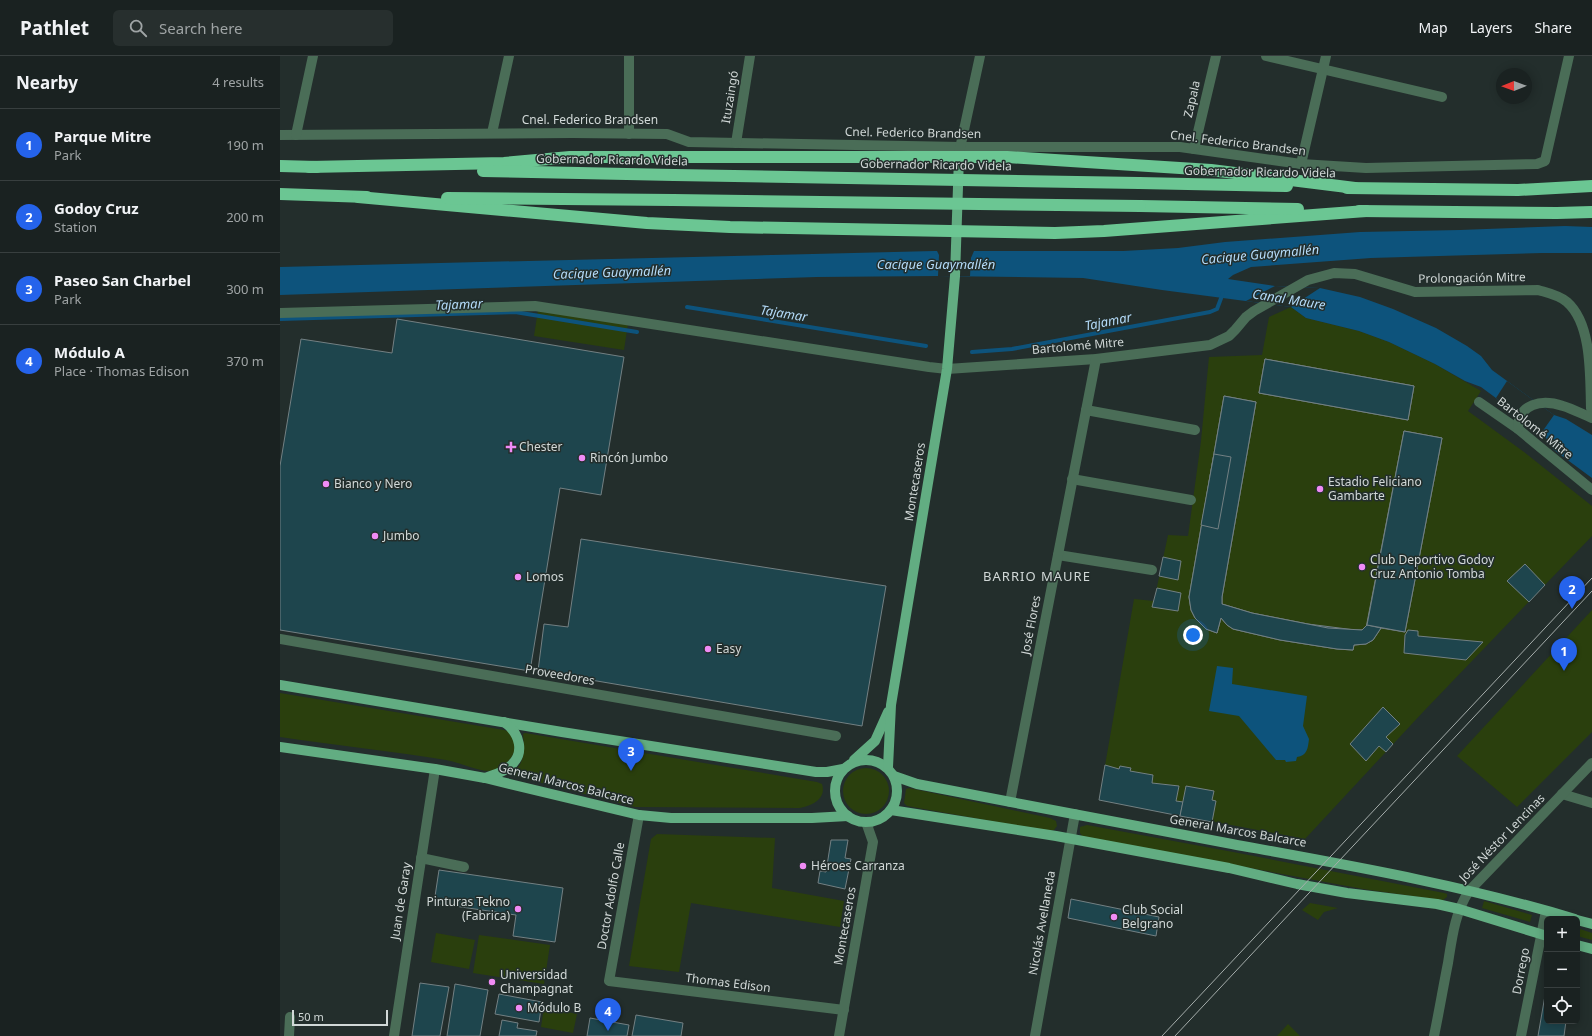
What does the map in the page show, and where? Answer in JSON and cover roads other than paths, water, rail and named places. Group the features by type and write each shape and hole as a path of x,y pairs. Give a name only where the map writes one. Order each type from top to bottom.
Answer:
{"highway":[{"path":"309,167 504,163 570,157 959,152 1007,157 1211,170 1355,188"},
{"name":"Gobernador Ricardo Videla","path":"280,166 1355,188 1518,190 1592,186"},
{"path":"280,194 358,197 1140,206 1366,211 1592,212"},
{"path":"358,197 648,223 730,227 1055,233 1104,232 1366,211"}],"main road":[{"name":"Montecaseros","path":"888,767 891,705 947,369 956,264 959,152"},
{"path":"280,685 816,772 827,772 843,769"},
{"name":"Montecaseros","path":"851,763 875,741 891,705"},
{"path":"485,778 507,769 512,764 517,753 519,743 516,735 510,727 503,722"},
{"name":"General Marcos Balcarce","path":"280,746 485,778 639,815 671,818 812,818 848,816"},
{"path":"863,759 869,759 882,763 888,767 894,776 898,791 897,799 892,810 880,819 873,822 858,821 848,816 840,808 835,794 836,781 843,769 851,763 863,759"},
{"name":"General Marcos Balcarce","path":"894,776 917,784 1226,843 1299,855 1469,891 1565,916"},
{"path":"892,810 1070,838 1229,868 1316,887 1459,908 1544,935"},
{"name":"General Marcos Balcarce","path":"1580,920 1592,924"},
{"path":"1580,946 1592,949"}],"street":[{"path":"296,135 313,56"},
{"path":"492,133 509,56"},
{"path":"629,56 629,134"},
{"name":"Ituzaingó","path":"736,142 750,56"},
{"path":"959,152 980,56"},
{"name":"Zapala","path":"1194,149 1216,56"},
{"path":"1266,56 1442,97"},
{"path":"1301,164 1326,56"},
{"name":"Cnel. Federico Brandsen","path":"280,135 492,133 667,134 689,142 736,142 959,152 1180,147 1301,164 1366,168 1537,164 1545,161 1569,56"},
{"name":"Prolongación Mitre","path":"1210,344 1228,336 1246,317 1295,287 1308,280 1343,272 1355,274 1415,292 1538,290 1553,294 1567,302 1577,312 1585,325 1589,341 1592,412"},
{"name":"Bartolomé Mitre","path":"280,313 535,306 947,369 1096,359 1210,344"},
{"name":"José Flores","path":"1010,802 1096,359"},
{"name":"Bartolomé Mitre","path":"1479,402 1518,429 1592,490"},
{"path":"1518,429 1518,421 1520,416 1529,406 1538,403 1562,405 1592,418"},
{"path":"1086,410 1195,430"},
{"path":"1072,479 1191,500"},
{"path":"1058,555 1152,570"},
{"name":"Proveedores","path":"280,640 836,736"},
{"name":"José Néstor Lencinas","path":"1434,1036 1459,908 1469,891 1592,763"},
{"name":"Juan de Garay","path":"394,1036 435,769"},
{"path":"1562,794 1592,803"},
{"name":"Nicolás Avellaneda","path":"1034,1036 1075,814"},
{"name":"Doctor Adolfo Calle","path":"609,981 639,815"},
{"name":"Montecaseros","path":"839,1036 873,842 866,822"},
{"path":"421,858 464,867"},
{"name":"Dorrego","path":"1546,911 1546,916"},
{"name":"Dorrego","path":"1521,1036 1544,935"},
{"name":"Thomas Edison","path":"609,981 844,1010"},
{"path":"289,1036 290,1017"}],"water":[{"path":"1565,226 1592,227 1592,253 1371,258 1251,267 1233,275 1228,279 1275,286 1320,288 1360,297 1393,309 1436,328 1481,356 1492,370 1554,415 1566,419 1592,435 1592,478 1554,450 1542,432 1481,387 1465,381 1435,364 1389,342 1359,331 1306,318 1291,307 1083,278 938,276 817,277 280,295 280,267 934,251 1123,251 1178,248 1225,242 1360,232"},
{"path":"1217,666 1233,668 1232,684 1307,696 1303,726 1309,739 1307,748 1303,755 1297,757 1296,761 1286,762 1285,760 1276,760 1239,716 1209,711"}],"waterway":[{"name":"Tajamar","path":"972,352 1012,349 1210,312 1217,309 1223,293"},
{"name":"Tajamar","path":"687,307 926,346"},
{"name":"Tajamar","path":"280,319 515,312 637,332"}],"tram line":[{"path":"1162,1036 1592,578"},
{"path":"1175,1036 1592,591"}],"place":[{"name":"Chester","path":"511,447"},
{"name":"Rincón Jumbo","path":"582,458"},
{"name":"Bianco y Nero","path":"326,484"},
{"name":"Estadio Feliciano Gambarte","path":"1320,489"},
{"name":"Jumbo","path":"375,536"},
{"name":"Club Deportivo Godoy Cruz Antonio Tomba","path":"1362,567"},
{"name":"Lomos","path":"518,577"},
{"name":"Godoy Cruz","path":"1572,609"},
{"name":"Easy","path":"708,649"},
{"name":"Parque Mitre","path":"1564,671"},
{"name":"Paseo San Charbel","path":"631,771"},
{"name":"Héroes Carranza","path":"803,866"},
{"name":"Pinturas Tekno (Fabrica)","path":"518,909"},
{"name":"Club Social Belgrano","path":"1114,917"},
{"name":"Universidad Champagnat","path":"492,982"},
{"name":"Módulo B","path":"519,1008"},
{"name":"Módulo A","path":"608,1031"}],"district":[{"name":"BARRIO MAURE","path":"1037,576"}],"water label":[{"name":"Cacique Guaymallén","path":"1260,254"},
{"name":"Cacique Guaymallén","path":"936,264"},
{"name":"Cacique Guaymallén","path":"612,272"},
{"name":"Canal Maure","path":"1289,299"}]}
